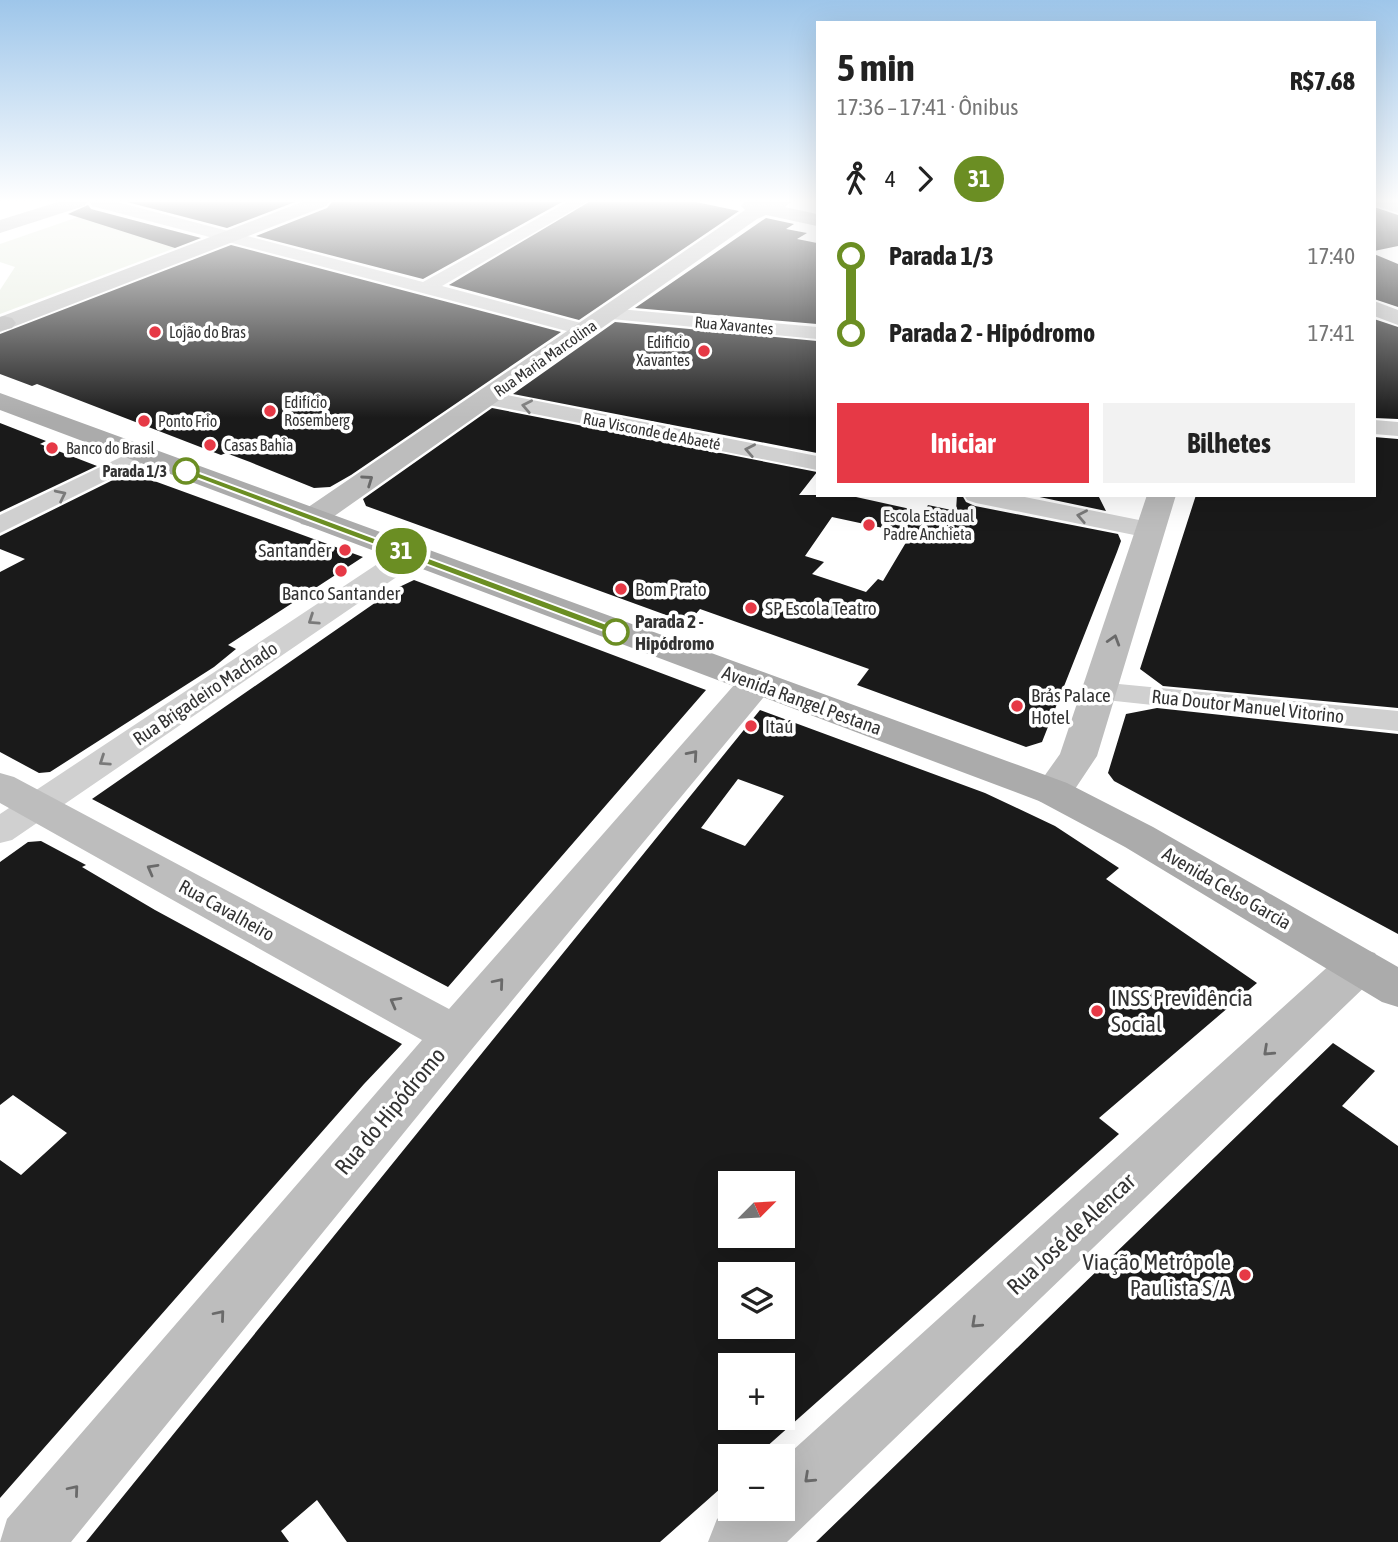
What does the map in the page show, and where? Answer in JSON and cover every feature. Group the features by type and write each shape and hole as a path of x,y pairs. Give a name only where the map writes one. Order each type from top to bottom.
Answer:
{"main road":[{"name":"Avenida Rangel Pestana","path":"0,401 755,684 984,765 1052,792"},
{"name":"Avenida Celso Garcia","path":"1052,792 1139,837 1398,989"}],"street":[{"path":"1,324 132,274"},
{"path":"371,274 585,330"},
{"path":"425,288 450,274"},
{"name":"Rua Maria Marcolina","path":"312,518 668,274"},
{"path":"1376,308 1398,318"},
{"name":"Rua Xavantes","path":"608,314 815,330"},
{"path":"1376,324 1398,318"},
{"name":"Rua Visconde de Abaeté","path":"487,398 816,463"},
{"path":"1376,427 1398,429"},
{"path":"0,525 142,454"},
{"path":"986,497 1149,530"},
{"path":"1052,792 1078,756 1161,497"},
{"name":"Rua Brigadeiro Machado","path":"0,831 410,555"},
{"name":"Rua do Hipódromo","path":"30,1542 454,1035 755,684"},
{"name":"Rua Doutor Manuel Vitorino","path":"1098,691 1398,720"},
{"name":"Rua Cavalheiro","path":"0,786 454,1035"},
{"name":"Rua José de Alencar","path":"795,1491 1359,965"},
{"path":"740,1542 762,1521"}],"shaded area":[{"path":"10,274 106,274 0,314 0,290"}],"building":[{"path":"156,274 341,274 561,332 351,475 330,487 314,488 37,384 32,386 0,374 0,334"},
{"path":"403,274 432,274 423,279"},
{"path":"468,274 647,274 579,320 449,285"},
{"path":"685,274 816,274 816,324 635,308"},
{"path":"1376,274 1398,274 1398,307 1376,300"},
{"path":"1376,320 1398,327 1398,419 1376,418"},
{"path":"615,322 816,341 816,453 513,394"},
{"path":"492,408 816,472 799,495 856,497 924,512 928,505 956,511 957,497 963,497 966,502 975,506 1118,534 1121,541 1042,742 1026,747 857,685 869,669 700,609 688,623 366,506 363,499","holes":["832,517 911,534 883,581 878,579 866,592 812,574 824,562 805,556"]},
{"path":"0,423 46,441 40,444 97,466 0,512"},
{"path":"1376,437 1398,439 1398,708 1163,686 1140,669 1195,497 1376,497"},
{"path":"135,474 363,557 228,645 236,649 214,667 50,772 39,773 0,752 0,572 25,559 0,549 0,536 123,475 128,477"},
{"path":"1040,497 1099,497 1106,511"},
{"path":"414,580 706,690 448,987 92,799 395,589"},
{"path":"1157,708 1398,734 1398,934 1114,781 1108,773 1126,714"},
{"path":"760,710 985,793 1055,826 1119,868 1106,879 1257,983 1099,1118 1119,1134 795,1421 795,1353 718,1353 718,1430 785,1430 770,1444 718,1444 718,1491 660,1542 347,1542 317,1500 281,1531 289,1542 86,1542","holes":["738,779 784,796 745,846 701,828"]},
{"path":"41,841 86,865 82,867 155,910 402,1044 0,1498 0,1160 21,1175 67,1133 13,1095 0,1105 0,862 28,842"},
{"name":"Viação Metrópole Paulista S/A","path":"1333,1043 1375,1071 1342,1106 1398,1146 1398,1542 816,1542"}],"bus line":[{"name":"31","path":"186,471 616,632"}],"place":[{"name":"Lojão do Bras","path":"155,332"},
{"name":"Edificio Xavantes","path":"704,351"},
{"name":"Edifício Rosemberg","path":"270,411"},
{"name":"Ponto Frio","path":"144,421"},
{"name":"Casas Bahia","path":"210,445"},
{"name":"Banco do Brasil","path":"52,448"},
{"name":"Parada 1/3","path":"186,471"},
{"name":"Escola Estadual Padre Anchieta","path":"869,525"},
{"name":"Santander","path":"345,550"},
{"name":"Banco Santander","path":"341,571"},
{"name":"Bom Prato","path":"621,589"},
{"name":"SP Escola Teatro","path":"751,608"},
{"name":"Parada 2 - Hipódromo","path":"616,632"},
{"name":"Brás Palace Hotel","path":"1017,706"},
{"name":"Itaú","path":"751,726"},
{"name":"INSS Previdência Social","path":"1097,1011"},
{"name":"Viação Metrópole Paulista S/A","path":"1245,1275"}]}
